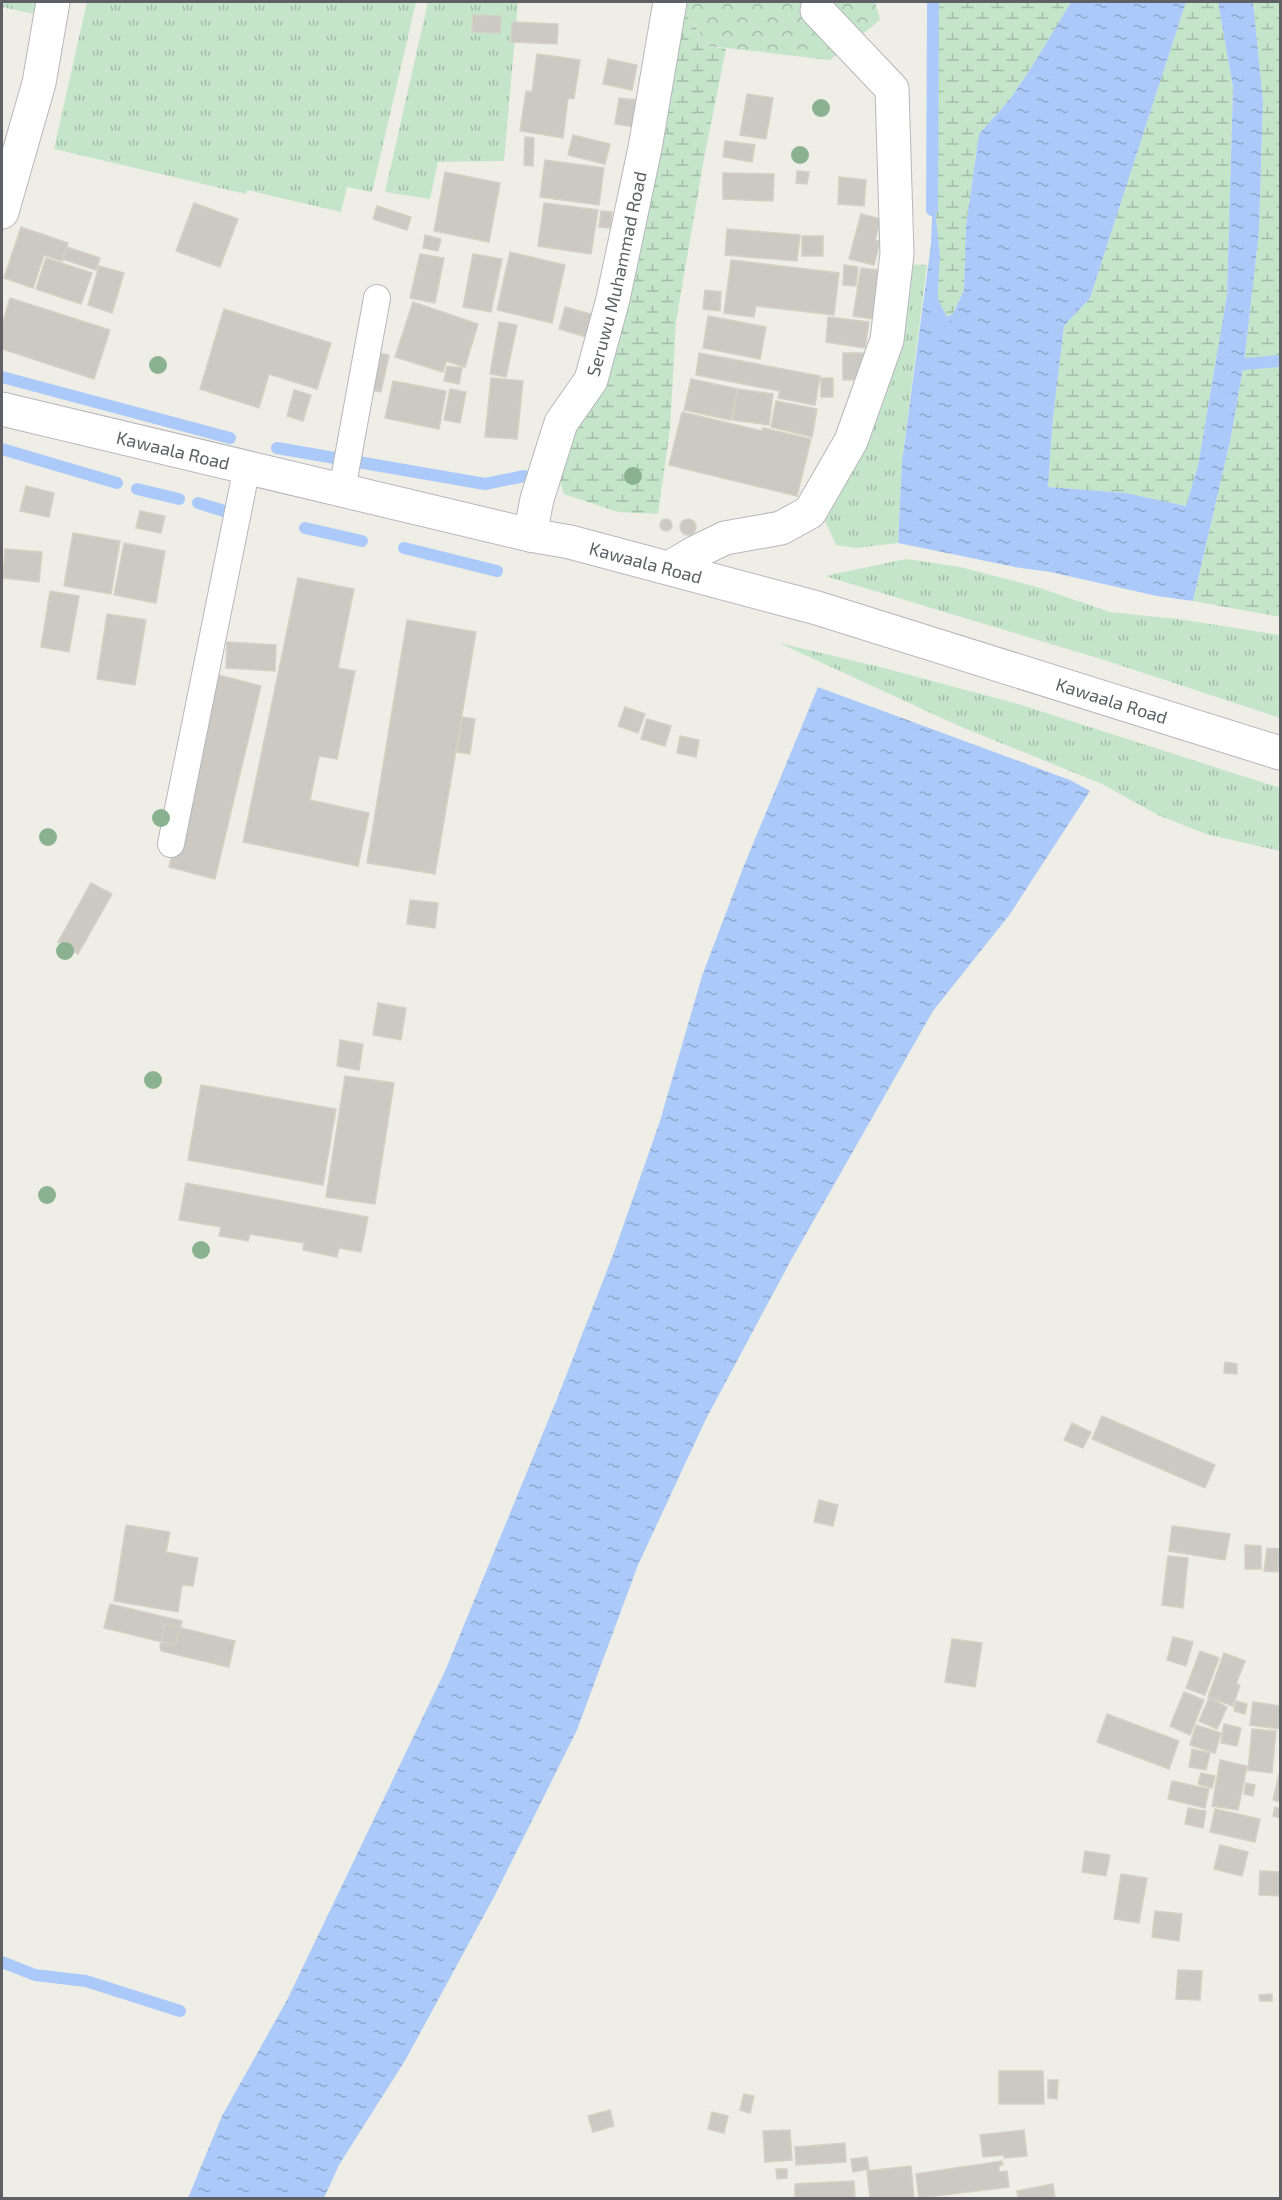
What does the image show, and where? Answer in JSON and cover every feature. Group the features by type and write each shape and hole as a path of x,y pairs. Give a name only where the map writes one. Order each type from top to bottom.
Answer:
{"street":[{"path":"2,212 39,83 53,2"},
{"name":"Seruwu Muhammad Road","path":"530,535 537,499 561,423 591,380 613,299 645,148 670,2"},
{"path":"669,568 725,538 781,528 810,512 850,441 887,340 897,254 891,89 817,10"},
{"name":"Kawaala Road","path":"2,409 530,535 570,542 669,568 817,608 1281,753"}],"lane":[{"path":"342,490 377,298"},
{"path":"171,844 247,467"}],"green space":[{"path":"2,2 36,2 34,14 2,7"},
{"path":"87,2 416,2 372,192 347,187 341,212 247,190 246,194 54,149"},
{"path":"428,2 518,2 504,161 438,162 430,199 385,192"},
{"path":"686,2 875,2 880,20 830,60 709,46 684,11"},
{"path":"933,2 1071,2 1010,99 979,134 966,226 964,290 953,314 935,322 940,256 933,189"},
{"path":"1186,2 1218,2 1233,87 1227,295 1198,466 1187,506 1126,493 1048,487 1053,418 1064,326 1090,298"},
{"path":"1253,2 1280,2 1280,617 1193,601 1231,437 1245,356 1259,231 1263,101"},
{"path":"684,11 709,46 726,49 705,153 676,321 670,429 658,514 618,512 564,494 558,475"},
{"path":"903,264 927,265 902,462 898,543 856,548 836,545 823,516 883,404 898,337"},
{"path":"906,559 960,567 1037,587 1110,612 1178,619 1280,635 1280,718 1101,659 825,576"},
{"path":"779,643 1018,704 1280,788 1280,851 1206,834 1158,815 1102,784 959,726"}],"water":[{"path":"1071,2 1186,2 1090,298 1064,326 1053,418 1048,487 1126,493 1186,506 1198,466 1227,295 1233,87 1218,2 1253,2 1263,101 1259,231 1245,356 1231,437 1193,601 1157,596 1050,572 898,543 902,462 931,244 933,189 940,256 936,322 953,314 964,290 966,226 979,134 1010,99"},
{"path":"818,687 1070,780 1090,791 1010,914 933,1011 790,1262 706,1419 638,1565 577,1730 495,1895 406,2059 339,2165 324,2198 188,2198 222,2116 287,2000 445,1671 557,1399 613,1255 660,1121 702,976 743,868"}],"building":[{"path":"473,15 501,16 500,33 472,32"},
{"path":"512,22 558,24 557,44 511,42"},
{"path":"537,54 580,60 574,99 568,98 563,138 520,131 526,91 532,92"},
{"path":"608,59 637,65 632,90 603,84"},
{"path":"747,94 773,98 766,139 740,135"},
{"path":"619,98 637,100 634,127 615,124"},
{"path":"573,135 610,144 605,164 568,155"},
{"path":"525,137 534,138 533,166 524,165"},
{"path":"725,141 755,145 752,162 723,157"},
{"path":"545,160 604,168 599,205 540,197"},
{"path":"797,171 809,172 807,184 796,183"},
{"path":"445,172 500,183 489,242 434,231"},
{"path":"723,173 774,174 773,201 723,199"},
{"path":"839,177 866,180 864,206 838,204"},
{"path":"194,203 238,219 220,267 176,251"},
{"path":"544,203 598,210 591,254 538,246"},
{"path":"377,206 411,217 407,230 373,219"},
{"path":"601,211 612,212 610,228 599,227"},
{"path":"861,214 881,219 875,240 880,241 874,265 849,259"},
{"path":"21,227 68,243 62,261 44,255 33,288 4,278"},
{"path":"727,229 800,235 797,261 725,255"},
{"path":"425,235 441,239 438,251 423,248"},
{"path":"802,236 823,236 823,256 802,256"},
{"path":"67,247 100,258 96,270 62,259"},
{"path":"510,252 565,265 552,323 497,310"},
{"path":"420,254 444,258 435,303 410,298"},
{"path":"473,254 502,259 491,312 463,307"},
{"path":"46,258 92,273 81,304 36,289"},
{"path":"731,260 839,273 834,315 756,306 754,317 724,313"},
{"path":"844,265 858,267 856,286 843,285"},
{"path":"99,266 124,273 112,313 88,305"},
{"path":"861,268 879,270 873,319 853,316"},
{"path":"705,290 721,292 720,311 703,309"},
{"path":"10,298 110,330 94,379 2,349 2,325"},
{"path":"413,302 478,324 465,367 446,361 443,372 395,357"},
{"path":"565,307 602,317 596,340 559,329"},
{"path":"224,309 331,343 317,389 269,374 259,408 200,389"},
{"path":"708,316 766,327 760,359 703,348"},
{"path":"828,317 869,322 865,348 826,342"},
{"path":"499,322 517,325 506,377 490,374"},
{"path":"373,352 389,355 381,392 365,389"},
{"path":"699,353 820,376 815,405 778,398 780,391 696,375"},
{"path":"843,353 864,353 864,380 843,380"},
{"path":"447,366 462,368 459,384 444,381"},
{"path":"491,378 523,381 517,439 485,437"},
{"path":"821,378 833,378 833,397 821,397"},
{"path":"691,379 738,389 731,420 684,410"},
{"path":"393,381 446,391 439,429 385,418"},
{"path":"450,389 466,392 460,423 444,420"},
{"path":"737,389 773,394 769,425 733,420"},
{"path":"294,390 311,395 303,421 287,416"},
{"path":"776,401 817,409 812,437 771,427"},
{"path":"682,412 762,431 763,428 811,439 797,496 669,465"},
{"path":"26,486 54,493 49,517 20,511"},
{"path":"140,511 165,516 161,533 136,528"},
{"path":"668,519 672,525 668,531 664,531 660,523"},
{"path":"688,519 696,527 688,535 680,527"},
{"path":"73,533 120,541 111,594 64,586"},
{"path":"124,543 165,551 156,603 114,595"},
{"path":"5,549 42,552 39,582 3,578"},
{"path":"298,578 354,589 338,668 355,671 337,759 319,756 310,800 369,813 358,866 243,842"},
{"path":"50,591 79,596 69,652 41,647"},
{"path":"107,614 146,620 135,685 97,679"},
{"path":"407,620 476,632 435,874 367,863"},
{"path":"227,642 276,645 275,671 226,668"},
{"path":"215,674 261,686 215,879 169,867"},
{"path":"625,707 645,714 638,733 618,726"},
{"path":"462,717 475,719 470,754 457,752"},
{"path":"647,719 671,726 665,746 641,739"},
{"path":"680,736 699,740 696,757 677,753"},
{"path":"91,883 112,894 78,954 58,942"},
{"path":"410,900 438,903 435,928 407,924"},
{"path":"378,1003 406,1008 401,1040 373,1035"},
{"path":"340,1040 363,1044 359,1070 337,1066"},
{"path":"345,1076 394,1083 375,1204 326,1197"},
{"path":"201,1085 336,1109 323,1185 188,1160"},
{"path":"186,1183 368,1217 361,1252 339,1248 337,1257 303,1250 304,1243 250,1234 248,1241 219,1236 221,1227 179,1220"},
{"path":"1225,1362 1237,1364 1237,1374 1224,1373"},
{"path":"1102,1416 1215,1465 1205,1488 1092,1439"},
{"path":"1072,1423 1091,1432 1083,1448 1064,1440"},
{"path":"819,1500 838,1505 833,1526 814,1522"},
{"path":"126,1525 170,1532 166,1552 198,1558 193,1586 182,1585 178,1612 114,1601"},
{"path":"1172,1526 1230,1534 1225,1560 1169,1551"},
{"path":"1245,1545 1261,1546 1261,1569 1245,1569"},
{"path":"1267,1548 1279,1549 1278,1572 1264,1571"},
{"path":"1168,1556 1188,1558 1183,1608 1162,1605"},
{"path":"110,1604 182,1621 175,1645 104,1628"},
{"path":"165,1624 235,1641 229,1667 161,1651"},
{"path":"1173,1637 1193,1642 1186,1666 1167,1660"},
{"path":"952,1639 982,1643 975,1687 945,1682"},
{"path":"1200,1651 1219,1658 1205,1695 1186,1688"},
{"path":"1224,1653 1245,1661 1236,1684 1240,1685 1233,1706 1208,1697"},
{"path":"1184,1692 1204,1700 1190,1735 1170,1726"},
{"path":"1209,1698 1227,1707 1217,1729 1199,1721"},
{"path":"1236,1701 1247,1704 1245,1714 1234,1711"},
{"path":"1253,1702 1280,1706 1280,1729 1250,1725"},
{"path":"1107,1714 1179,1741 1169,1769 1097,1742"},
{"path":"1224,1724 1241,1728 1237,1746 1221,1743"},
{"path":"1196,1725 1221,1733 1215,1753 1190,1745"},
{"path":"1252,1729 1276,1731 1272,1773 1248,1770"},
{"path":"1192,1749 1210,1753 1206,1770 1189,1767"},
{"path":"1220,1760 1247,1766 1238,1810 1212,1806"},
{"path":"1201,1773 1215,1776 1212,1788 1198,1784"},
{"path":"1280,1774 1280,1802 1273,1800"},
{"path":"1172,1781 1209,1789 1205,1808 1168,1799"},
{"path":"1246,1783 1255,1785 1253,1796 1244,1794"},
{"path":"1275,1807 1280,1809 1280,1818 1273,1816"},
{"path":"1188,1808 1206,1811 1203,1828 1185,1824"},
{"path":"1215,1809 1260,1819 1255,1842 1210,1832"},
{"path":"1220,1845 1248,1852 1242,1876 1214,1869"},
{"path":"1085,1851 1110,1855 1106,1876 1082,1872"},
{"path":"1260,1871 1280,1872 1280,1896 1259,1895"},
{"path":"1121,1874 1147,1878 1139,1923 1114,1919"},
{"path":"1155,1911 1182,1914 1179,1941 1152,1937"},
{"path":"1178,1970 1202,1971 1200,2000 1176,1999"},
{"path":"1272,1994 1272,2001 1260,2001 1259,1995"},
{"path":"999,2071 1043,2071 1044,2104 999,2104"},
{"path":"1048,2080 1058,2080 1057,2099 1048,2098"},
{"path":"744,2094 754,2096 750,2113 740,2110"},
{"path":"610,2110 614,2126 593,2132 588,2116"},
{"path":"712,2112 728,2116 724,2133 708,2129"},
{"path":"790,2130 792,2160 765,2162 763,2131"},
{"path":"1024,2130 1027,2156 983,2157 980,2135"},
{"path":"845,2143 846,2162 796,2165 795,2147"},
{"path":"867,2157 869,2169 853,2172 851,2159"},
{"path":"1002,2161 999,2172 1007,2171 1009,2187 919,2198 916,2174"},
{"path":"911,2166 914,2198 870,2198 867,2171"},
{"path":"776,2169 787,2169 787,2178 777,2179"},
{"path":"854,2181 855,2198 795,2198 795,2184"},
{"path":"1053,2184 1055,2198 1018,2198 1017,2191"}],"waterway":[{"path":"932,210 933,2"},
{"path":"932,294 932,301 948,332"},
{"path":"1231,365 1280,361"},
{"path":"2,377 230,438"},
{"path":"277,448 485,484 524,476"},
{"path":"2,449 117,483"},
{"path":"137,489 179,499"},
{"path":"198,503 224,511"},
{"path":"305,528 362,541"},
{"path":"404,548 497,571"},
{"path":"2,1962 35,1975 86,1981 180,2011"}]}
